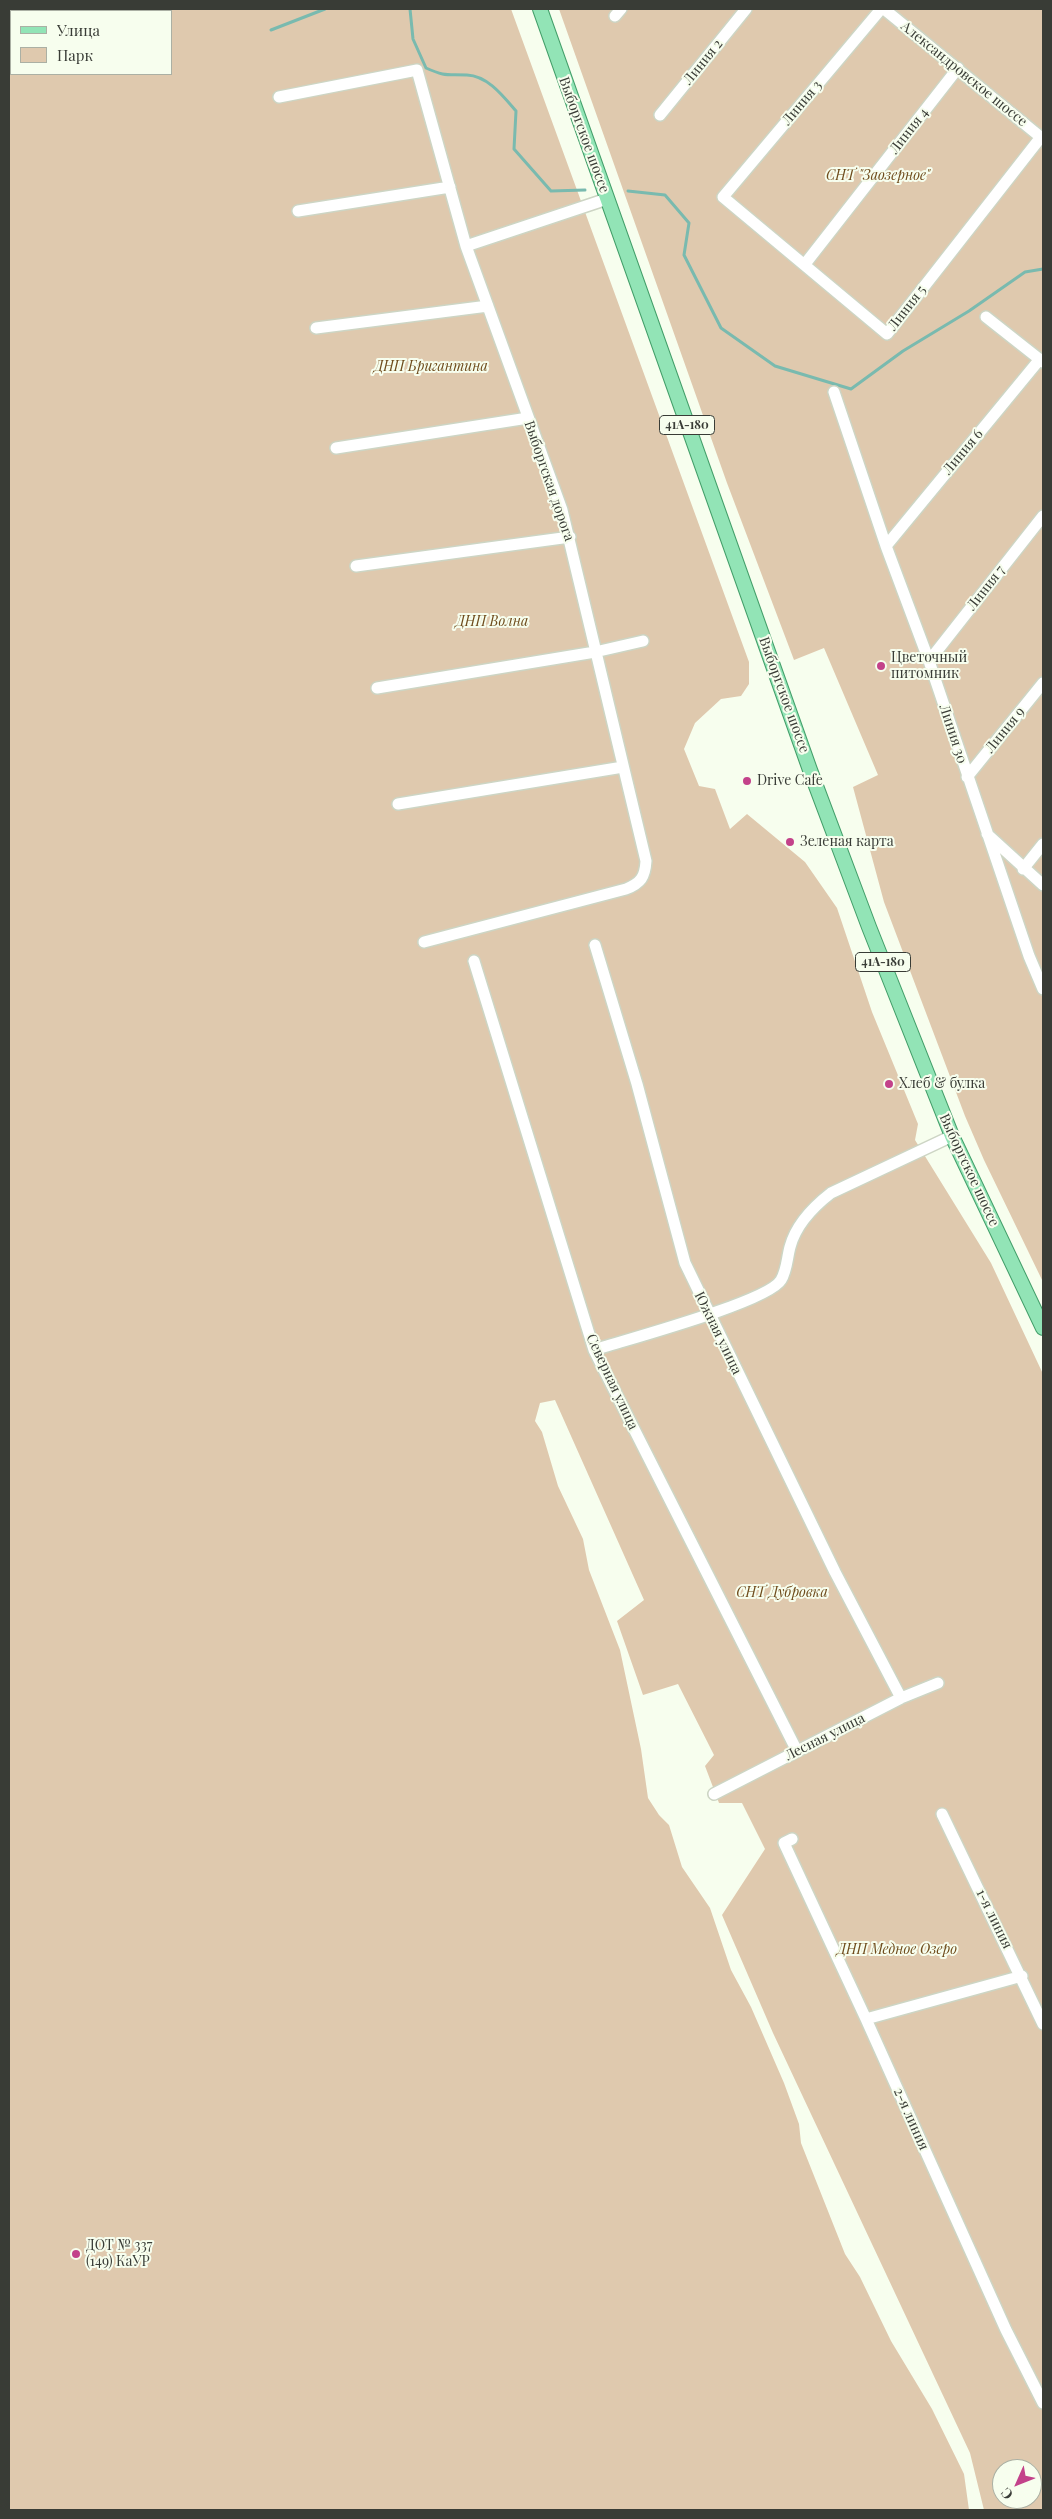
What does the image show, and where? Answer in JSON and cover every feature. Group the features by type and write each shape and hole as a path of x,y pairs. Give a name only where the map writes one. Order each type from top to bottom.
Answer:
{"main road":[{"name":"Выборгское шоссе","path":"540,9 745,588 865,918 952,1136 1043,1328"}],"street":[{"name":"Линия 2","path":"660,115 746,9"},
{"name":"Александровское шоссе","path":"883,9 1042,138"},
{"name":"Линия 3","path":"723,197 883,9"},
{"name":"Линия 4","path":"805,264 958,68"},
{"name":"Выборгская дорога","path":"279,97 417,70 466,246 570,537 595,652 646,861 645,874 639,884 626,889 424,942"},
{"name":"Линия 5","path":"723,197 886,334 1042,138"},
{"path":"298,211 450,187"},
{"path":"466,246 607,199"},
{"path":"316,328 488,306"},
{"path":"986,317 1042,360"},
{"name":"Линия 6","path":"886,546 1042,360"},
{"name":"Линия 30","path":"834,392 886,546 929,661 1029,956 1043,989"},
{"path":"336,448 528,418"},
{"name":"Линия 7","path":"929,661 1043,516"},
{"path":"356,566 570,537"},
{"path":"377,688 595,652 643,641"},
{"name":"Линия 9","path":"968,777 1043,684"},
{"path":"398,804 623,767"},
{"path":"986,833 1023,869 1043,885"},
{"path":"1023,869 1043,844"},
{"name":"Южная улица","path":"595,945 637,1084 685,1263 835,1572 901,1698"},
{"name":"Северная улица","path":"474,961 594,1350 797,1751"},
{"path":"594,1350 709,1315 771,1291 781,1281 787,1264 790,1246 803,1220 813,1207 830,1193 952,1136"},
{"name":"Лесная улица","path":"714,1794 901,1698 938,1683"},
{"name":"1-я линия","path":"942,1814 1022,1976 1043,2024"},
{"name":"2-я линия","path":"792,1839 784,1844 866,2019 1006,2330 1043,2403"},
{"path":"866,2019 1022,1976"}],"green space":[{"path":"9,9 511,9 749,662 749,684 741,696 721,699 695,723 684,749 699,786 715,789 730,829 747,814 805,862 837,908 872,1012 918,1124 915,1140 991,1263 1043,1374 1043,2510 984,2510 970,2453 773,2033 722,1915 765,1849 742,1803 719,1803 705,1766 714,1755 678,1684 643,1695 617,1621 644,1600 555,1400 540,1403 535,1421 542,1432 558,1486 583,1539 589,1570 620,1650 641,1749 648,1798 659,1815 669,1825 682,1867 710,1908 731,1970 751,2007 784,2083 799,2124 801,2143 845,2254 860,2277 891,2341 932,2409 964,2474 969,2510 9,2510"},
{"name":"СНТ \"Заозерное\"","path":"559,9 1043,9 1043,1282 984,1160 965,1116 884,902 853,787 878,775 824,648 794,660 727,483"}],"waterway":[{"path":"271,30 325,9"},
{"path":"410,9 413,39 426,68 442,74 475,76 488,83 516,111 514,149 551,191 585,190"},
{"path":"628,191 665,195 689,223 684,255 721,328 775,366 851,389 903,351 969,311 1025,272 1043,269"}],"place":[{"name":"Цветочный питомник","path":"881,666"},
{"name":"Drive Cafe","path":"747,781"},
{"name":"Зеленая карта","path":"790,842"},
{"name":"Хлеб & булка","path":"889,1084"},
{"name":"ДОТ № 337 (149) КаУР","path":"76,2254"}],"park label":[{"name":"ДНП Бригантина","path":"431,367"},
{"name":"ДНП Волна","path":"492,622"},
{"name":"СНТ Дубровка","path":"782,1593"},
{"name":"ДНП Медное Озеро","path":"897,1950"}]}
